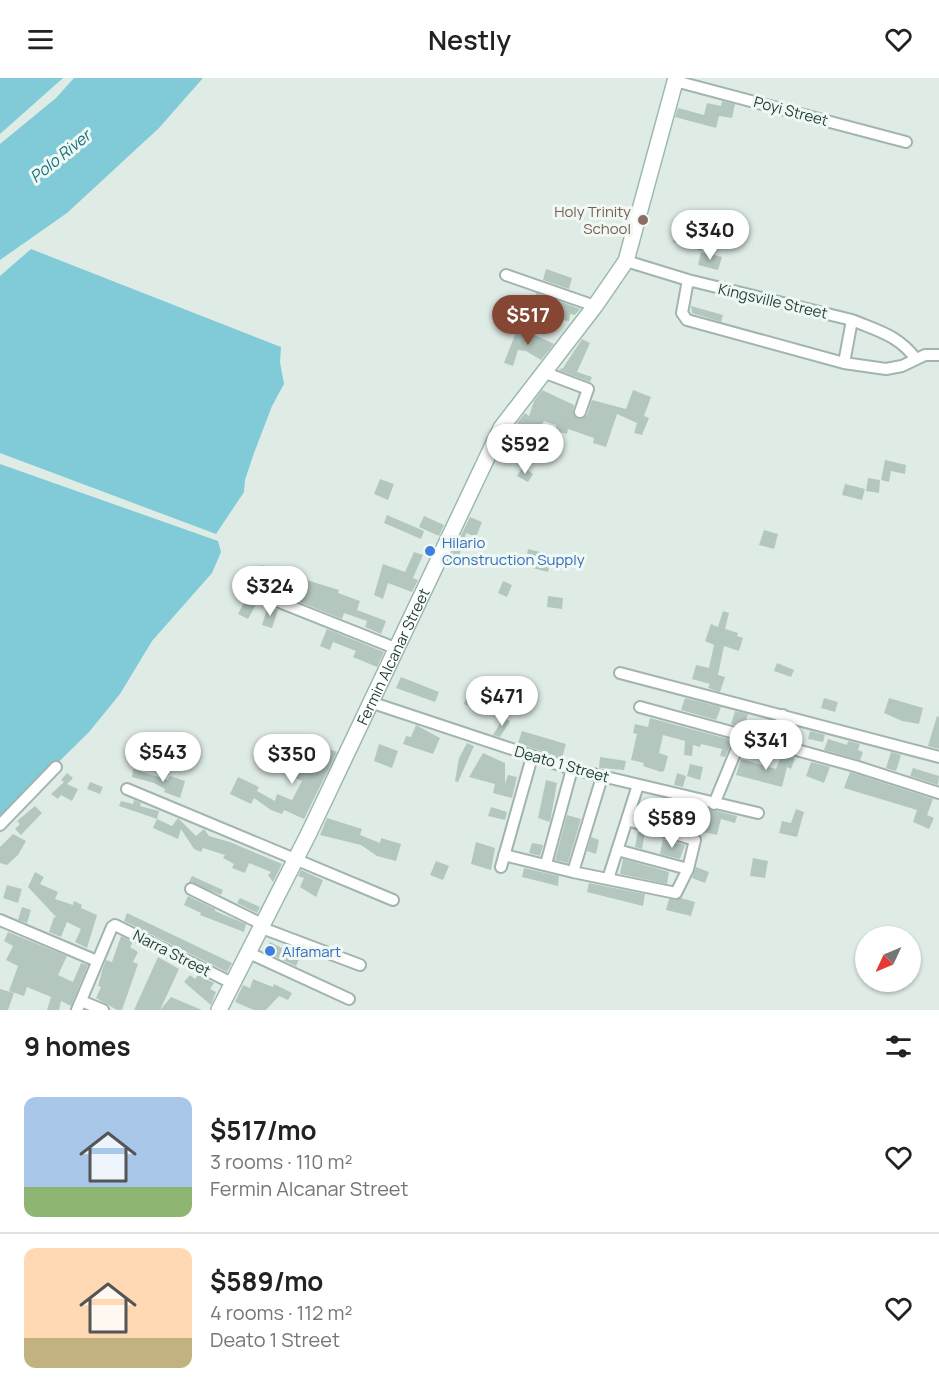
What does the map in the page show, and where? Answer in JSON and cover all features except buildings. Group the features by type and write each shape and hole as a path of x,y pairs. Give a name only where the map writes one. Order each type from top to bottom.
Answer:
{"main road":[{"name":"Fermin Alcanar Street","path":"219,1010 263,927 501,428 595,306 626,261 676,79"}],"street":[{"name":"Poyi Street","path":"676,79 906,142"},
{"name":"Kingsville Street","path":"626,261 688,280 852,320 896,338 905,344 916,359"},
{"path":"506,275 595,306"},
{"path":"688,280 682,313 687,320 844,363 886,369 902,366 924,355 939,355"},
{"path":"844,363 852,320"},
{"path":"543,372 588,389 580,412"},
{"path":"249,590 395,648"},
{"path":"620,673 939,757"},
{"name":"Deato 1 Street","path":"370,702 572,769 758,813"},
{"path":"640,707 939,793"},
{"path":"774,744 783,715"},
{"path":"714,804 741,736"},
{"path":"501,867 532,757"},
{"path":"0,825 56,767"},
{"path":"546,864 572,769"},
{"path":"573,872 602,777"},
{"path":"608,879 638,785"},
{"path":"128,789 393,900"},
{"path":"504,855 676,893 688,869 695,843 693,838 627,820"},
{"path":"617,850 688,869"},
{"path":"191,888 263,927 360,965"},
{"path":"0,920 97,961 79,1006 103,1010"},
{"name":"Narra Street","path":"97,961 112,927 119,925 232,984"},
{"path":"249,953 349,999"}],"water":[{"path":"0,78 63,78 0,134"},
{"name":"Polo River","path":"74,78 203,78 159,128 67,213 0,260 0,144 56,98"},
{"path":"31,249 281,347 280,362 284,384 272,406 254,453 245,480 244,492 216,534 0,453 0,276"},
{"path":"0,464 218,541 221,552 212,573 152,641 120,694 89,732 0,820"}],"place":[{"name":"Holy Trinity School","path":"643,220"},
{"name":"Hilario Construction Supply","path":"430,551"},
{"name":"Alfamart","path":"270,951"}]}
